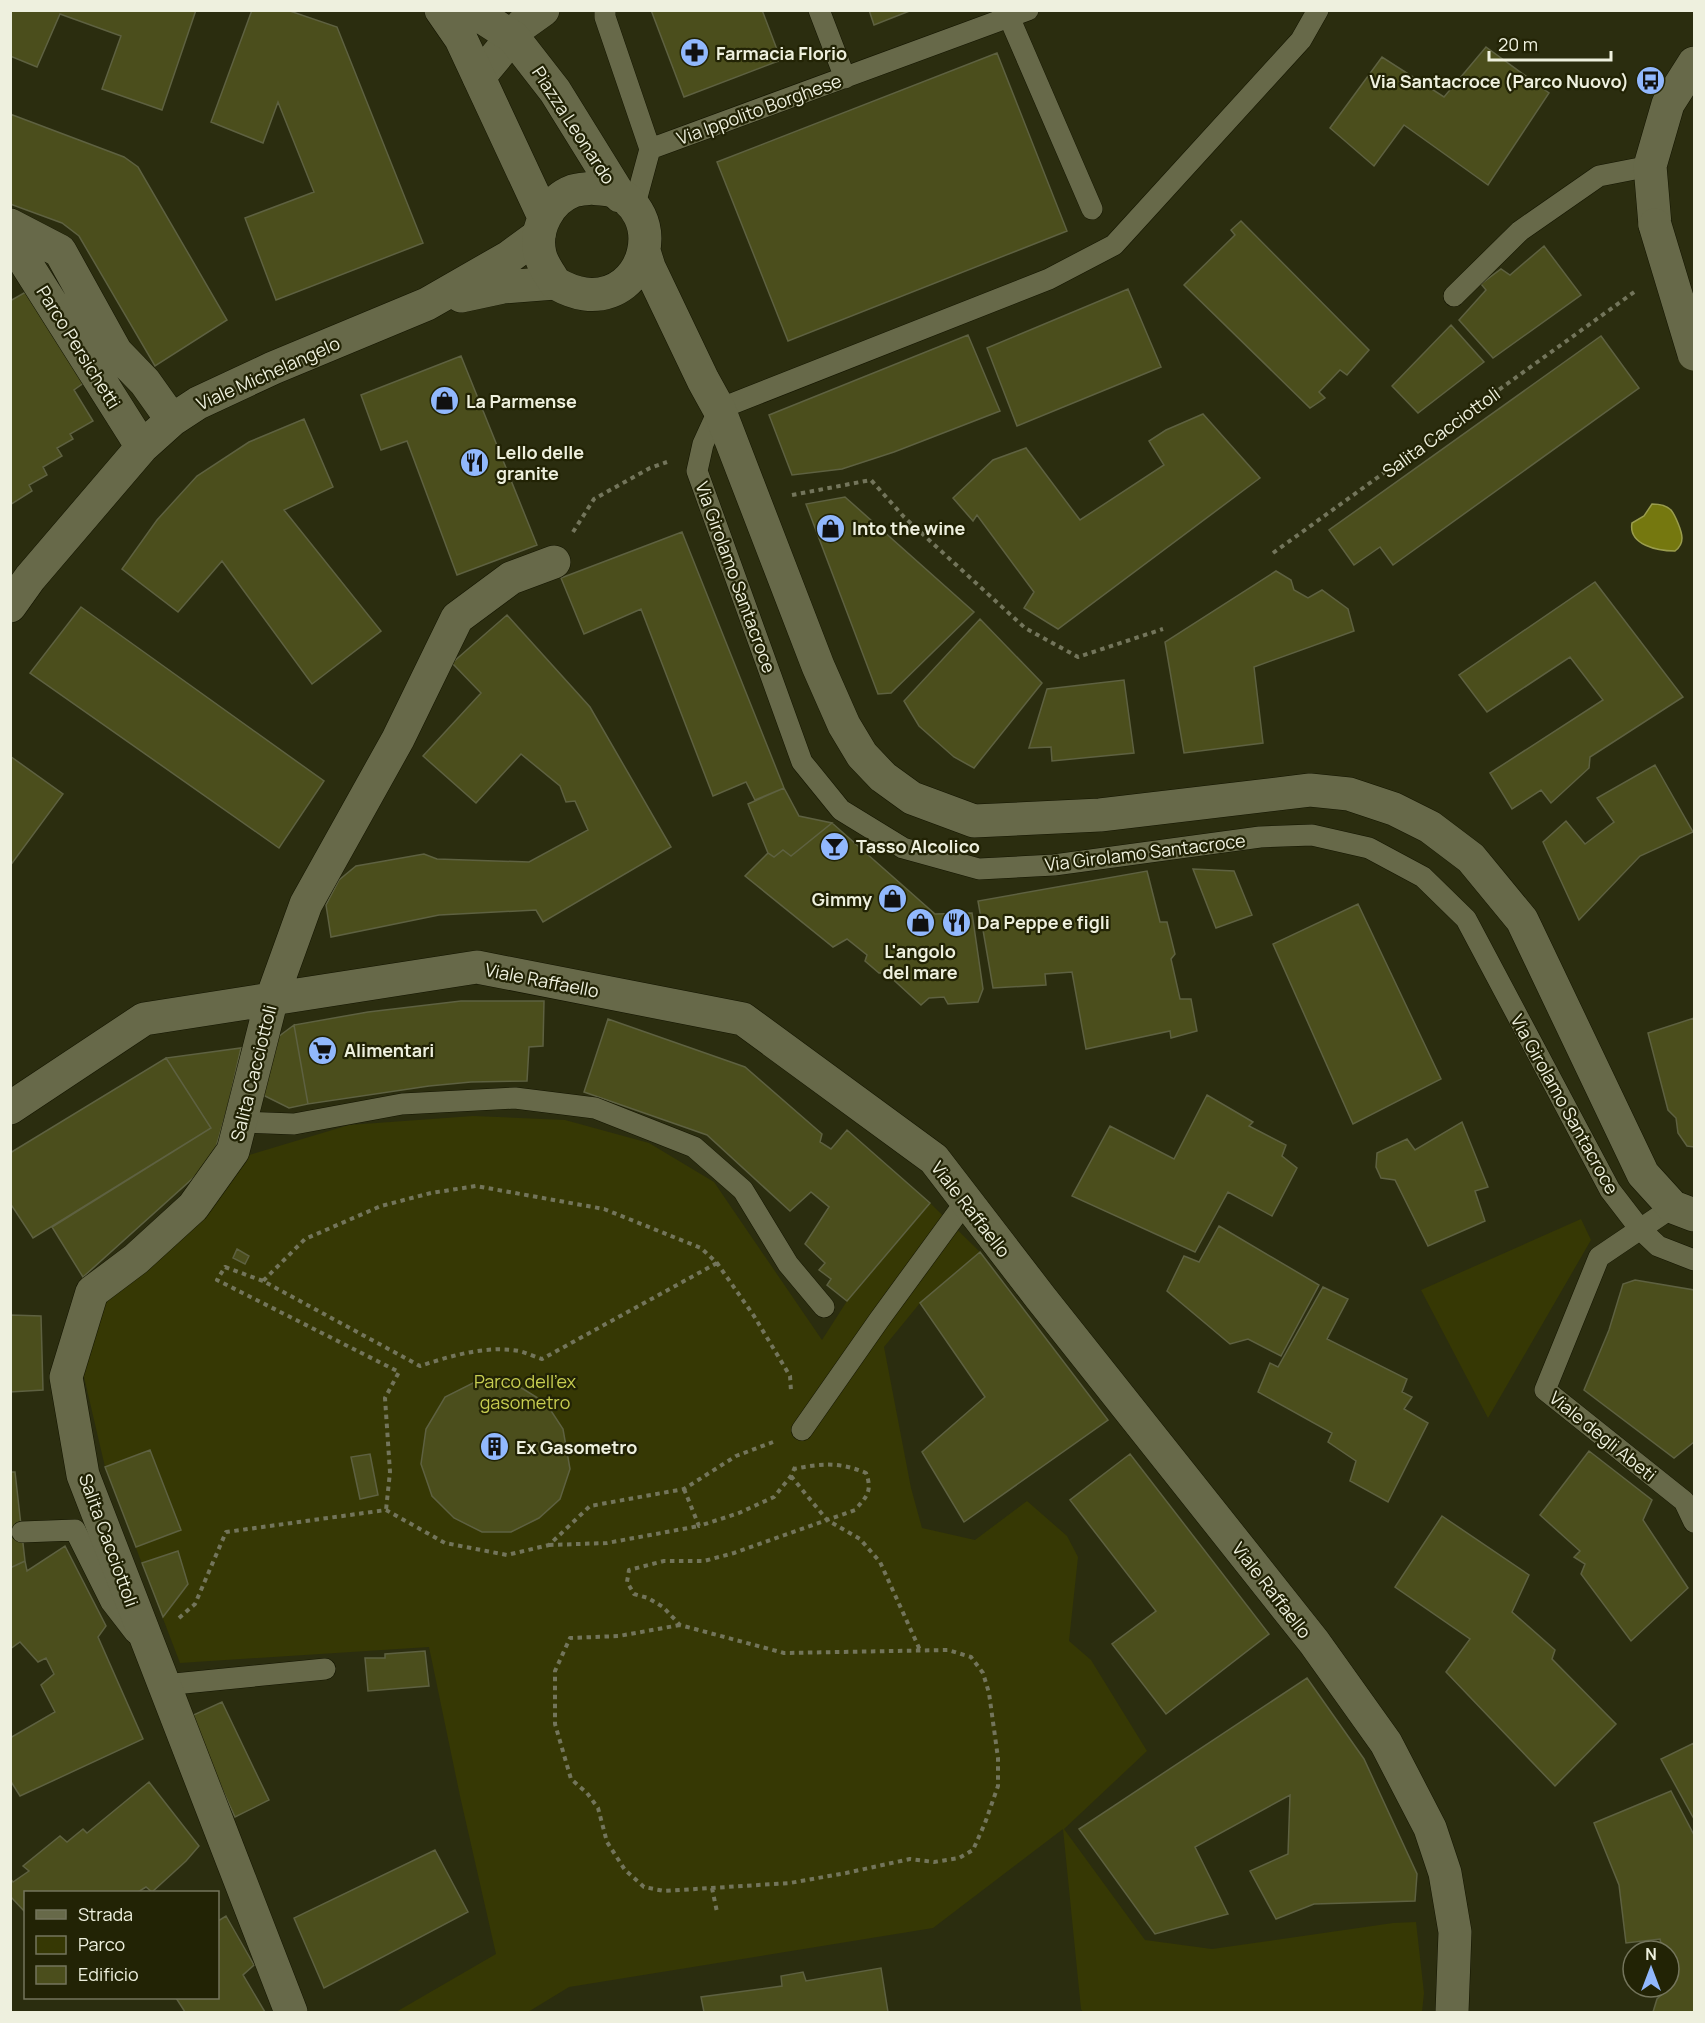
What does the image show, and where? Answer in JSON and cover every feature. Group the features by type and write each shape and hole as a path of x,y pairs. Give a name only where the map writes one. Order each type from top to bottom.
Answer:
{"street":[{"path":"441,10 461,39 479,77 541,226 540,254 555,283"},
{"name":"Piazza Leonardo","path":"471,10 513,37 555,91 643,224 646,242 644,251 649,267 719,409"},
{"path":"479,77 522,26 543,10"},
{"path":"1695,63 1668,104 1650,165 1655,225 1695,354"},
{"name":"Piazza Leonardo","path":"427,304 509,257 541,226 558,200 573,191 592,188 610,190 627,202"},
{"name":"Parco Persichetti","path":"10,225 60,251 116,352 145,382 172,420"},
{"path":"615,289 635,274 644,251"},
{"name":"Parco Persichetti","path":"10,255 22,257 142,447"},
{"name":"Piazza Leonardo","path":"427,304 503,287 555,283 585,294 604,293 615,289 645,299 703,380"},
{"name":"Viale Michelangelo","path":"10,606 30,578 142,447 172,420 198,403 230,388 427,304"},
{"name":"Via Girolamo Santacroce","path":"719,409 818,666 844,725 862,755 883,777 912,798 974,821 1100,815 1310,790 1348,794 1394,809 1430,827 1471,858 1522,920 1643,1174 1684,1211"},
{"name":"Salita Cacciottoli","path":"291,2013 84,1475 66,1377 92,1292 136,1259 194,1207 233,1151 272,999 306,904 399,739 457,618 512,578 554,562"},
{"name":"Viale Raffaello","path":"10,1108 144,1019 477,967 743,1019 934,1159 1040,1298 1314,1642 1386,1743 1430,1828 1445,1873 1455,1932 1452,2013"}],"lane":[{"path":"604,10 650,149 627,202"},
{"path":"819,10 845,78"},
{"path":"719,409 1049,279 1114,245 1301,40 1318,10"},
{"name":"Via Ippolito Borghese","path":"650,149 1018,14 1092,209"},
{"path":"1454,296 1520,231 1599,176 1650,165"},
{"name":"Via Girolamo Santacroce","path":"719,409 703,444 697,471 802,762 841,810 903,848 979,868 1053,865 1260,837 1312,835 1369,848 1423,877 1466,919 1610,1190 1640,1229 1658,1246 1695,1260"},
{"path":"240,1122 294,1124 402,1104 515,1098 595,1108 694,1147 743,1190 788,1264 824,1307"},
{"path":"802,1430 966,1201"},
{"name":"Viale degli Abeti","path":"1684,1211 1640,1229 1599,1257 1545,1390 1684,1501 1695,1522"},
{"path":"22,1533 75,1530 111,1602 154,1659 325,1668"}],"path":[{"name":"Salita Cacciottoli","path":"1273,553 1609,310"},
{"path":"594,499 650,468 672,461"},
{"path":"788,496 872,480 904,517 1025,628 1078,657 1163,629"},
{"path":"154,1659 167,1629 195,1604 226,1532 386,1510 444,1543 507,1555 549,1545 607,1543 699,1526 739,1513 774,1497 791,1476 798,1460 802,1430 793,1407 790,1376 754,1316 717,1263 701,1248 604,1209 476,1186 431,1193 381,1206 305,1239 263,1281"},
{"path":"386,1510 390,1472 385,1398 399,1372 218,1280 225,1267 263,1281 420,1366 440,1359 486,1350 520,1351 542,1359 717,1263"},
{"path":"549,1545 590,1506 684,1489 736,1456 802,1430"},
{"path":"680,1625 663,1606 634,1594 627,1582 629,1569 664,1562 704,1562 734,1553 855,1510 868,1496 870,1483 866,1473 849,1466 819,1463 794,1468"},
{"path":"791,1476 827,1520 860,1539 880,1562 920,1650"},
{"path":"684,1489 699,1526"},
{"path":"680,1625 784,1653 948,1650 971,1657 983,1673 998,1758 998,1786 986,1823 973,1850 959,1858 934,1862 910,1859 790,1883 664,1891 644,1887 625,1870 607,1842 598,1808 587,1793 571,1779 555,1724 555,1671 570,1638 619,1635 680,1625"},
{"path":"712,1888 717,1912"}],"green space":[{"name":"Parco dell’ex gasometro","path":"473,1116 565,1120 649,1143 714,1182 822,1340 847,1301 930,1203 980,1252 920,1303 884,1347 911,1488 922,1528 975,1540 1027,1501 1067,1536 1078,1557 1069,1641 1091,1660 1147,1751 1064,1829 1145,1940 1212,1949 1393,1923 1416,1922 1424,1993 1422,2012 1083,2012 1063,1829 933,1928 569,1987 528,2012 396,2012 496,1954 429,1647 180,1663 105,1467 81,1364 101,1299 178,1239 249,1155 349,1125"},
{"path":"1581,1219 1591,1240 1488,1418 1421,1290"}],"shaded area":[{"path":"1652,504 1662,505 1673,512 1682,538 1675,551 1653,548 1639,542 1632,531 1632,523 1644,516"}],"building":[{"path":"10,10 196,10 162,110 102,89 121,36 60,14 37,67 10,56"},
{"path":"252,10 287,10 337,27 423,243 276,300 245,218 314,192 278,102 263,143 211,122"},
{"path":"651,10 762,10 781,60 684,97"},
{"path":"869,10 912,10 874,25"},
{"path":"1486,47 1549,93 1488,185 1404,125 1374,166 1330,128 1382,57 1444,97"},
{"path":"997,53 1067,231 788,341 717,162"},
{"path":"10,114 124,157 138,167 227,320 155,366 79,236 62,223 10,204"},
{"path":"1241,221 1369,350 1347,375 1340,370 1319,392 1325,398 1310,408 1184,285 1235,235 1231,230"},
{"path":"1544,246 1581,295 1493,358 1459,320 1486,290 1481,284 1501,269 1510,275"},
{"path":"31,289 85,382 74,390 93,421 70,434 73,439 57,448 62,456 43,467 47,475 29,485 32,491 10,505 10,301"},
{"path":"1128,289 1161,367 1017,426 987,348"},
{"path":"1451,325 1484,362 1418,413 1392,386"},
{"path":"968,335 1000,411 894,452 842,469 792,475 769,415"},
{"path":"1601,336 1639,388 1393,565 1380,547 1354,565 1329,530"},
{"path":"461,356 537,545 457,575 407,441 381,450 361,395"},
{"path":"1203,414 1260,478 1058,629 1024,608 1034,592 977,515 973,521 953,498 993,460 1026,448 1080,520 1164,465 1149,441 1166,430"},
{"path":"304,419 333,487 284,510 381,631 312,684 222,561 178,612 122,569 157,520 197,476 249,442"},
{"path":"845,497 974,612 891,693 878,694 806,504"},
{"path":"682,532 784,788 755,800 746,782 713,796 641,609 584,634 561,578"},
{"path":"1276,571 1291,580 1294,590 1308,598 1322,590 1348,609 1354,631 1254,667 1263,743 1184,753 1165,642"},
{"path":"1595,582 1683,697 1590,757 1589,768 1551,803 1541,790 1512,809 1490,773 1603,700 1570,657 1487,712 1459,675"},
{"path":"81,607 324,781 279,848 30,673"},
{"path":"507,615 590,707 671,847 543,922 536,910 439,915 331,937 326,905 339,880 356,866 424,854 437,859 529,862 588,830 575,801 566,802 560,786 521,754 476,803 423,756 481,693 452,663"},
{"path":"980,619 1042,683 974,768 954,757 919,726 904,701"},
{"path":"1124,680 1134,753 1052,761 1051,747 1029,748 1047,689"},
{"path":"10,756 63,794 10,866"},
{"path":"1655,765 1693,832 1640,856 1579,920 1543,842 1566,821 1585,844 1614,822 1597,798"},
{"path":"784,788 799,816 832,823 791,856 783,850 774,857 768,853 748,804"},
{"path":"832,823 935,914 972,913 983,989 978,1002 948,1004 944,997 929,998 921,1005 886,973 879,973 865,961 867,955 847,939 833,947 745,876 768,853 774,857 783,850 791,856"},
{"path":"1193,869 1234,871 1252,915 1216,928"},
{"path":"1147,871 1160,922 1167,922 1175,954 1171,959 1180,999 1191,999 1197,1031 1171,1038 1170,1031 1086,1049 1072,972 1045,974 1046,985 993,988 978,901"},
{"path":"1358,904 1441,1079 1353,1124 1273,944"},
{"path":"461,1001 544,1001 543,1046 529,1047 527,1081 471,1082 429,1086 308,1104 294,1025 368,1012"},
{"path":"1694,1018 1694,1147 1687,1146 1678,1133 1676,1118 1668,1110 1648,1033"},
{"path":"608,1019 745,1067 822,1134 820,1142 831,1149 847,1130 930,1203 847,1301 827,1285 831,1279 819,1270 825,1263 805,1244 829,1207 811,1192 790,1211 707,1135 584,1092"},
{"path":"294,1025 308,1104 289,1108 259,1093 278,1037"},
{"path":"241,1048 228,1106 212,1161 83,1277 52,1227 211,1128 166,1058"},
{"path":"166,1058 211,1128 33,1238 10,1203 10,1153"},
{"path":"1207,1095 1253,1122 1249,1126 1286,1145 1282,1156 1297,1168 1272,1216 1228,1192 1195,1252 1072,1196 1110,1126 1174,1159"},
{"path":"1462,1122 1488,1187 1475,1191 1485,1221 1428,1246 1395,1180 1381,1178 1376,1167 1377,1153 1407,1139 1415,1150"},
{"path":"1219,1226 1319,1285 1281,1356 1248,1339 1230,1344 1167,1291 1184,1256 1199,1262"},
{"path":"237,1249 249,1256 245,1264 233,1258"},
{"path":"980,1252 1108,1420 964,1522 922,1452 985,1397 920,1303"},
{"path":"1635,1280 1694,1290 1694,1442 1674,1458 1584,1390 1609,1330 1623,1284"},
{"path":"1323,1287 1348,1299 1327,1339 1407,1379 1402,1392 1412,1397 1404,1409 1428,1423 1388,1502 1350,1481 1356,1461 1328,1442 1332,1433 1258,1392 1270,1363 1278,1367"},
{"path":"10,1315 41,1316 43,1390 10,1392"},
{"name":"Ex Gasometro","path":"501,1381 520,1387 546,1403 563,1429 570,1469 560,1499 539,1518 511,1532 482,1532 454,1518 432,1496 421,1464 426,1429 445,1397 475,1382"},
{"path":"150,1450 181,1530 136,1547 105,1467"},
{"path":"1589,1451 1652,1500 1643,1520 1688,1588 1631,1641 1581,1574 1585,1564 1574,1557 1580,1551 1540,1515"},
{"path":"370,1454 378,1495 360,1499 351,1457"},
{"path":"1130,1454 1269,1634 1166,1714 1112,1644 1156,1611 1070,1500"},
{"path":"10,1472 15,1472 25,1561 10,1568"},
{"path":"1442,1516 1529,1575 1512,1612 1555,1650 1552,1659 1616,1724 1555,1786 1446,1672 1470,1639 1395,1587"},
{"path":"65,1546 106,1626 98,1637 143,1739 20,1796 10,1780 10,1738 55,1712 41,1685 54,1674 46,1658 38,1662 20,1642 10,1649 10,1568 25,1561 27,1571"},
{"path":"178,1551 188,1584 163,1617 142,1563"},
{"path":"425,1651 429,1686 368,1691 365,1658 385,1658 385,1654"},
{"path":"1307,1678 1364,1759 1417,1874 1415,1901 1314,1904 1276,1919 1250,1871 1288,1854 1290,1795 1195,1847 1228,1914 1155,1934 1079,1829"},
{"path":"222,1702 269,1800 235,1817 189,1717"},
{"path":"1694,1743 1694,1819 1661,1759"},
{"path":"149,1782 199,1846 153,1891 146,1887 140,1891 24,1891 24,1911 10,1896 10,1878 13,1882 29,1871 23,1866 60,1836 67,1842 83,1829 87,1833"},
{"path":"1671,1791 1694,1835 1694,2012 1653,2012 1657,1999 1681,1999 1681,1939 1626,1939 1619,1885 1594,1823"},
{"path":"435,1850 468,1912 324,1988 294,1918"},
{"path":"226,1916 254,1965 243,1975 265,2012 185,2012 177,1999 219,1999 219,1920"},
{"path":"881,1968 888,2012 704,2012 701,1997 782,1986 781,1976 803,1972 806,1981"}],"place":[{"name":"Farmacia Florio","path":"695,53"},
{"name":"Via Santacroce (Parco Nuovo)","path":"1650,81"},
{"name":"La Parmense","path":"445,401"},
{"name":"Lello delle granite","path":"475,462"},
{"name":"Into the wine","path":"831,528"},
{"name":"Tasso Alcolico","path":"835,846"},
{"name":"Gimmy","path":"893,899"},
{"name":"L'angolo del mare","path":"920,922"},
{"name":"Da Peppe e figli","path":"956,922"},
{"name":"Alimentari","path":"323,1050"},
{"name":"Ex Gasometro","path":"495,1447"}]}
